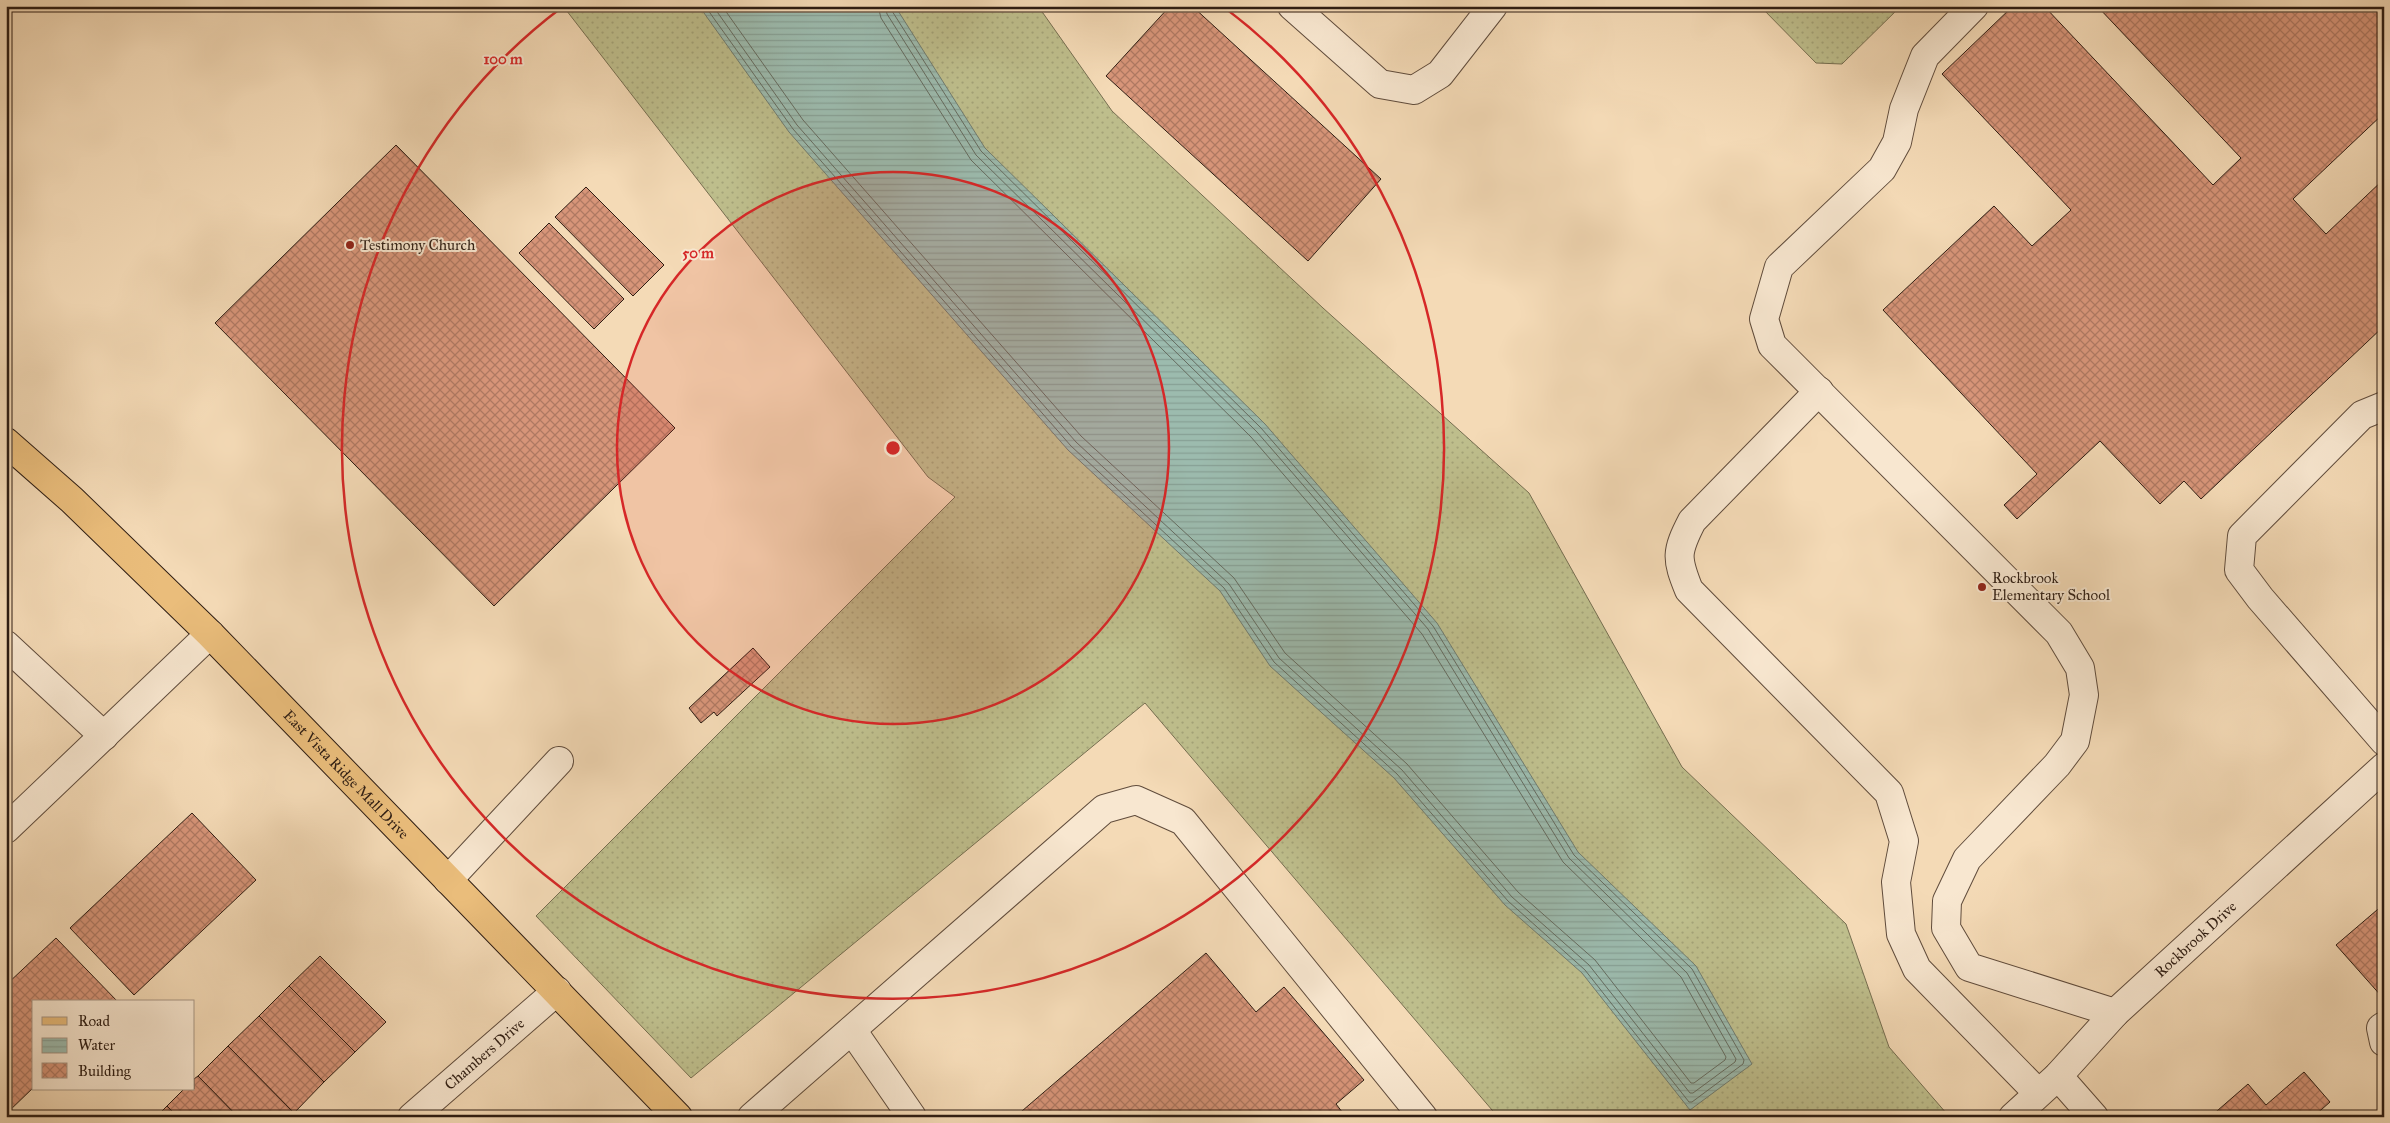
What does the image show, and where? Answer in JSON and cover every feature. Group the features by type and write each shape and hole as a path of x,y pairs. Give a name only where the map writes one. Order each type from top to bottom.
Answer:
{"main road":[{"name":"East Vista Ridge Mall Drive","path":"6,442 72,500 210,634 678,1117"}],"street":[{"path":"1292,6 1380,84 1414,90 1440,74 1493,6"},
{"path":"1974,6 1925,56 1904,109 1898,142 1882,169 1779,267 1764,319 1772,344 2059,633 2080,668 2084,695 2075,742 2057,765 1966,859 1947,901 1946,928 1970,967 2115,1013"},
{"path":"1819,391 1692,521 1680,545 1679,566 1689,590 1889,793 1904,841 1896,882 1901,934 1917,969 2048,1085 2094,1117"},
{"path":"2384,406 2362,416 2242,536 2239,570 2260,598 2384,741"},
{"path":"6,829 210,634"},
{"path":"6,645 104,736"},
{"path":"448,880 559,761"},
{"name":"Rockbrook Drive","path":"2013,1117 2048,1085 2115,1013 2384,767"},
{"path":"752,1117 1104,809 1136,800 1183,821 1422,1117"},
{"name":"Chambers Drive","path":"412,1117 557,991"},
{"path":"2384,1026 2381,1028 2384,1042"},
{"path":"852,1030 912,1117"}],"green space":[{"path":"563,6 1038,6 1112,111 1323,308 1529,493 1682,767 1846,924 1889,1047 1947,1114 1944,1117 1498,1117 1145,703 691,1078 536,916 955,497 928,477"},
{"path":"1760,6 1901,6 1842,64 1816,63"}],"water":[{"path":"699,6 895,6 985,148 1265,424 1437,623 1578,852 1696,966 1752,1064 1690,1110 1582,973 1505,905 1394,778 1270,666 1220,591 1068,450 789,132"}],"building":[{"path":"1170,6 1192,6 1381,179 1308,261 1106,76"},
{"path":"2013,6 2044,6 2213,185 2241,158 2097,6 2384,6 2384,113 2293,199 2326,234 2384,179 2384,326 2201,499 2184,481 2160,504 2100,441 2017,519 2004,505 2037,474 1883,310 1994,206 2032,246 2071,210 1942,74"},
{"path":"396,145 675,428 494,606 215,323"},
{"path":"586,187 664,265 633,296 555,217"},
{"path":"549,223 624,299 594,329 519,253"},
{"path":"753,648 770,667 717,716 714,712 701,723 689,708"},
{"path":"192,813 256,880 134,995 70,928"},
{"path":"2384,904 2384,997 2383,998 2336,945"},
{"path":"56,938 116,1000 32,1000 32,1089 6,1114 6,985"},
{"path":"1206,953 1256,1012 1284,987 1364,1080 1336,1104 1346,1117 1015,1117"},
{"path":"320,956 386,1022 355,1052 289,986"},
{"path":"289,986 355,1052 324,1082 259,1016"},
{"path":"259,1016 324,1082 294,1113 228,1046"},
{"path":"228,1046 294,1113 289,1117 238,1117 198,1076"},
{"path":"2304,1072 2330,1102 2313,1117 2210,1117 2248,1084 2266,1105"},
{"path":"198,1076 238,1117 178,1117 167,1106 183,1090 195,1090 195,1078"},
{"path":"167,1106 178,1117 156,1117"}],"place":[{"name":"Testimony Church","path":"350,245"},
{"name":"Rockbrook Elementary School","path":"1982,587"}]}
